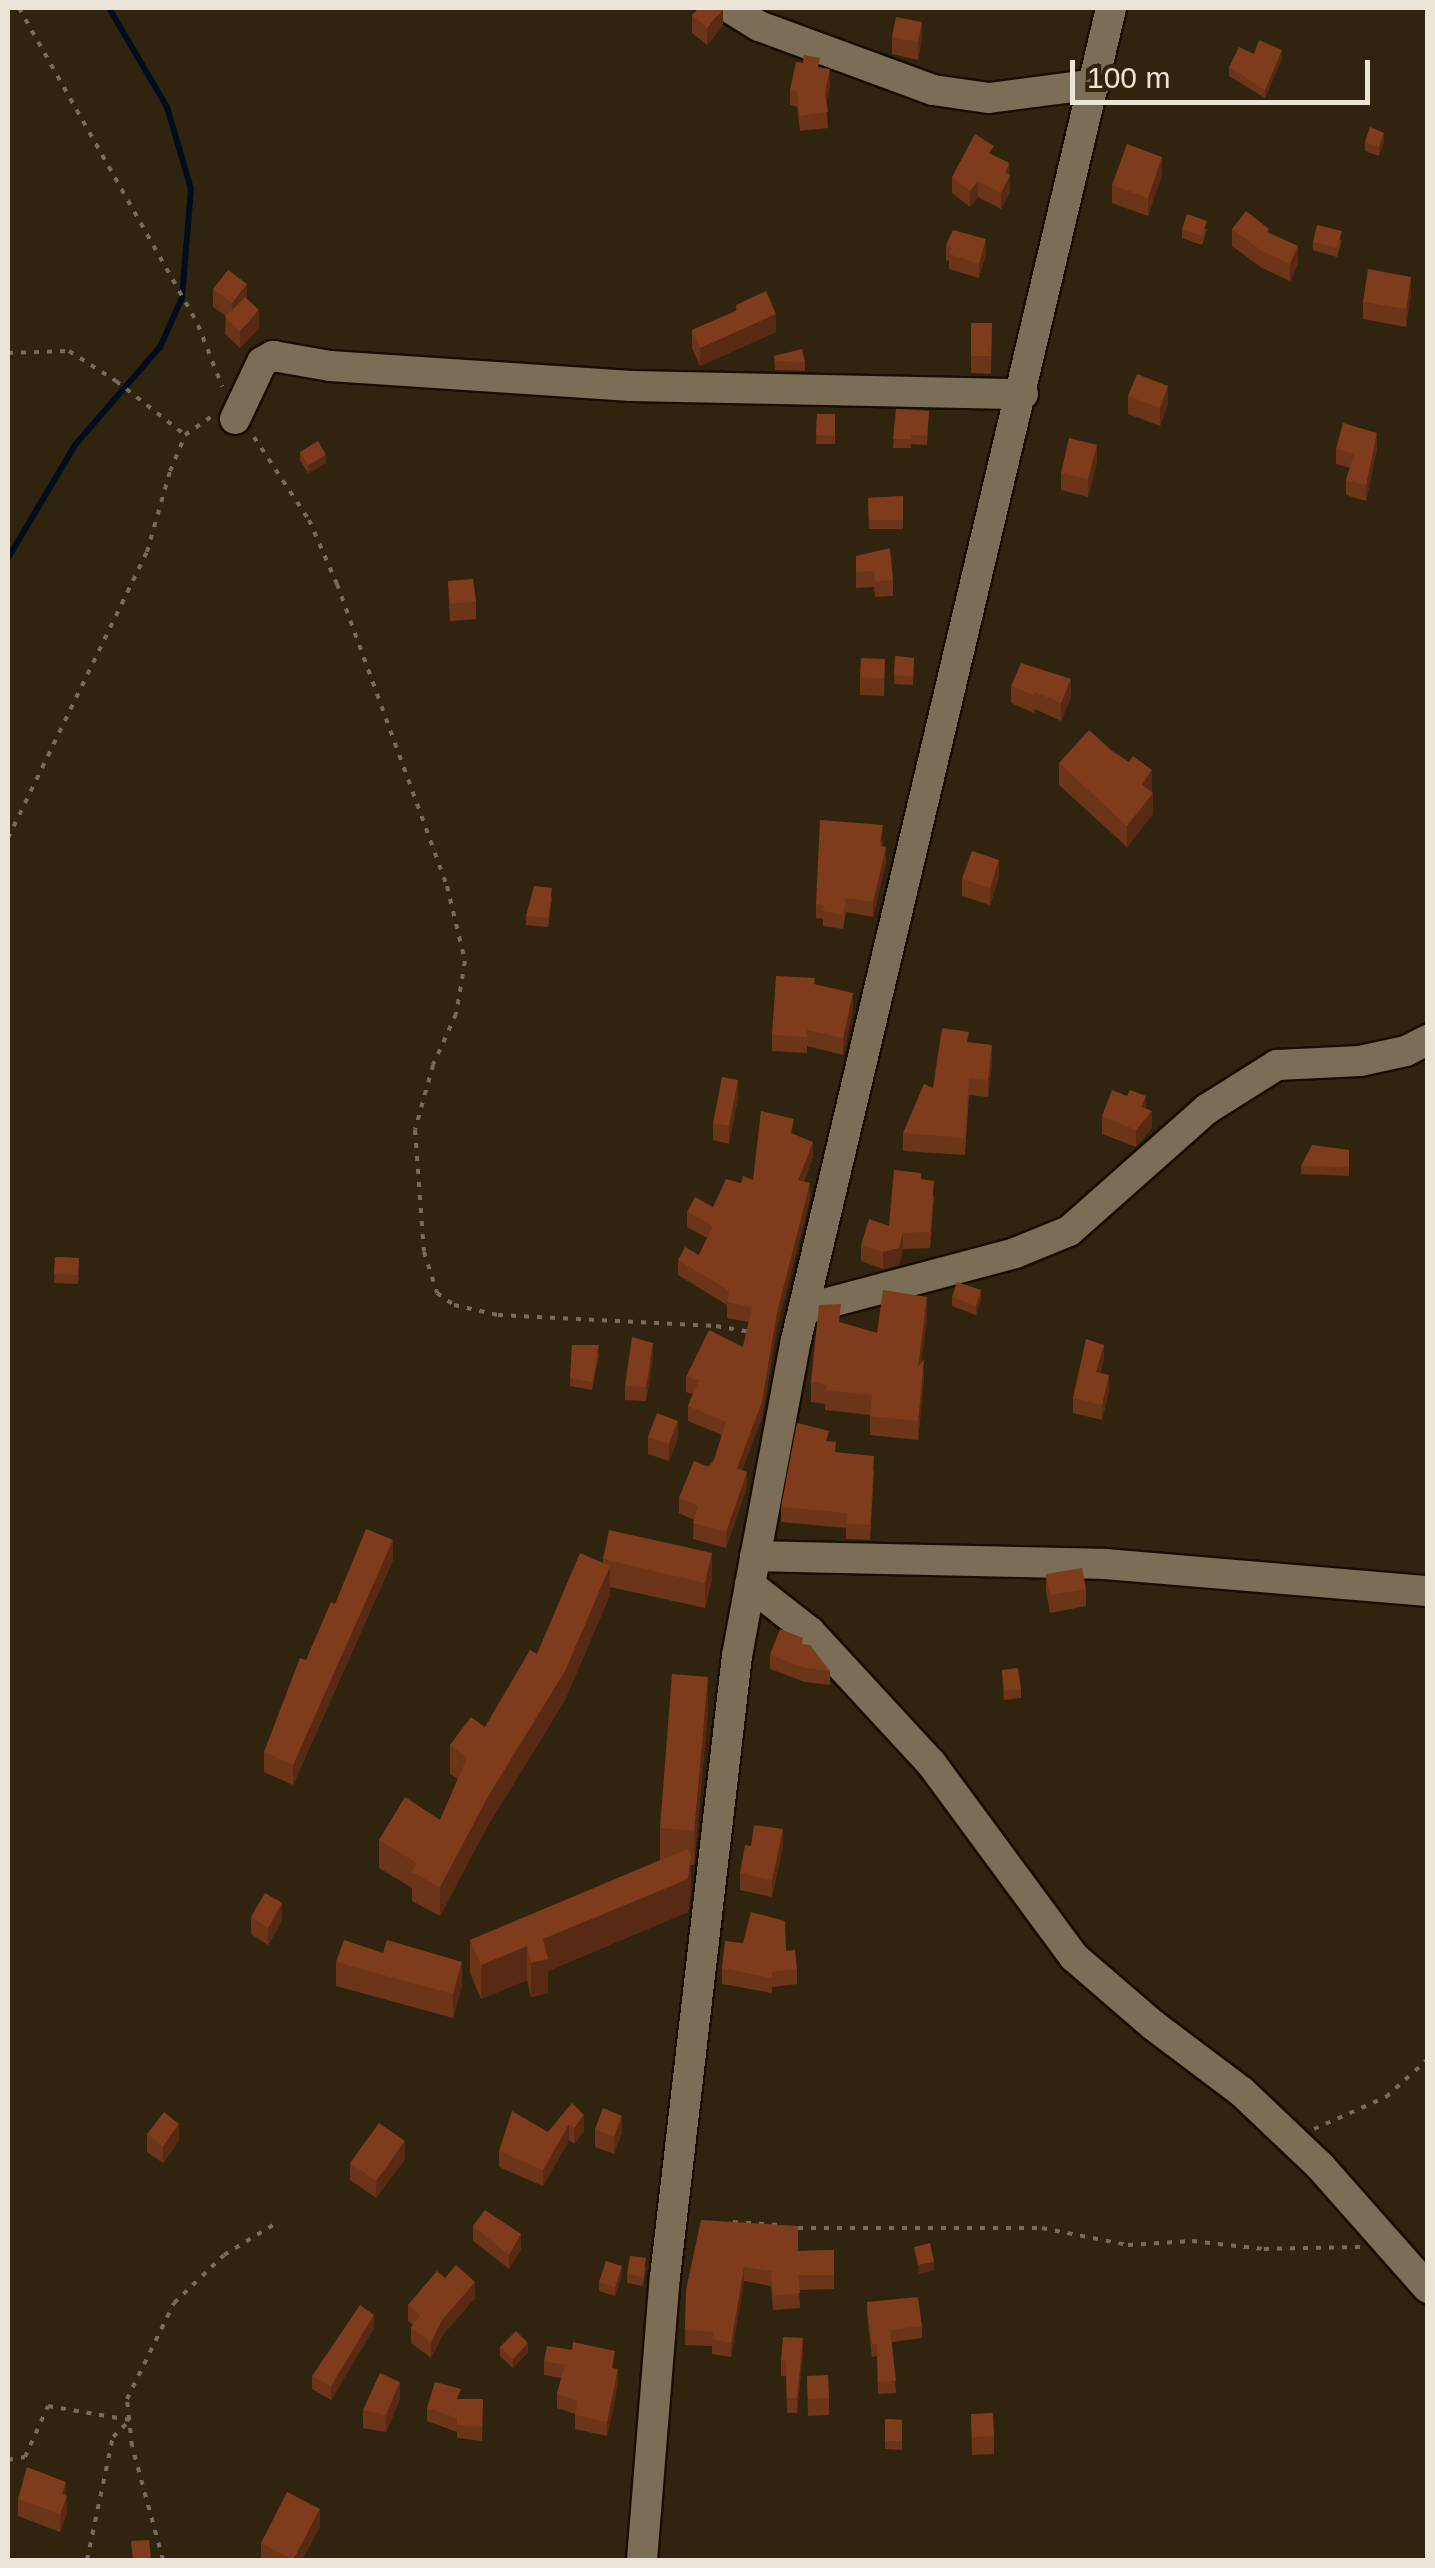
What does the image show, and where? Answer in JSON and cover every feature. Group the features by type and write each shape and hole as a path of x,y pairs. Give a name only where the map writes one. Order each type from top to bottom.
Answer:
{"street":[{"path":"730,8 758,26 933,90 989,98 1095,84"},
{"path":"642,2560 665,2276 737,1656 752,1571 796,1340 1023,394 1111,8"},
{"path":"235,419 262,362 273,356 330,366 631,386 1023,394"},
{"path":"805,1310 1015,1253 1070,1231 1207,1110 1277,1065 1360,1061 1406,1051 1428,1040"},
{"path":"752,1571 1106,1564 1428,1591"},
{"path":"752,1571 931,1763 1074,1956 1153,2026 1242,2092 1396,2249 1428,2288"}],"path":[{"path":"19,8 198,325 235,419"},
{"path":"8,353 69,351 116,380 185,435"},
{"path":"8,838 148,552 170,471 185,435 212,416 235,419 248,428 284,478 330,568 447,886 466,960 456,1014 433,1065 415,1130 424,1252 437,1293 454,1305 498,1315 716,1326 796,1340"},
{"path":"1292,2140 1386,2097 1428,2059"},
{"path":"730,2223 748,2220 831,2230 1042,2228 1128,2246 1192,2241 1264,2249 1396,2249"},
{"path":"164,2560 127,2399 174,2304 224,2256 278,2222"},
{"path":"8,2460 25,2457 48,2406 130,2420"},
{"path":"87,2560 112,2437 130,2420"}],"building":[{"path":"699,8 723,9 707,28 692,15"},
{"path":"896,17 922,22 918,42 892,37"},
{"path":"1259,40 1282,50 1265,90 1229,67 1239,47 1254,54"},
{"path":"804,55 820,58 818,67 830,69 825,93 828,112 800,116 797,91 790,90 796,62 803,63"},
{"path":"1370,127 1384,133 1379,147 1365,142"},
{"path":"975,134 994,146 989,153 1009,163 1005,173 1010,175 1001,193 978,181 970,191 952,177"},
{"path":"1127,144 1162,157 1148,198 1112,185"},
{"path":"1246,211 1269,229 1267,232 1298,246 1290,264 1262,251 1232,229"},
{"path":"1187,214 1207,221 1202,236 1182,229"},
{"path":"1317,225 1342,231 1337,248 1313,242"},
{"path":"953,230 986,239 979,264 949,254 952,248 946,245"},
{"path":"1368,269 1411,277 1406,309 1363,302"},
{"path":"228,270 247,284 232,303 213,289"},
{"path":"766,291 776,314 700,348 692,330 738,310 736,305"},
{"path":"245,297 259,310 240,331 225,317"},
{"path":"971,323 992,323 991,356 971,356"},
{"path":"802,349 805,362 775,361 774,356"},
{"path":"1137,374 1168,386 1160,408 1128,396"},
{"path":"896,409 929,411 927,436 893,439"},
{"path":"817,414 835,414 835,436 816,435"},
{"path":"1343,423 1377,433 1366,485 1346,480 1354,454 1336,449"},
{"path":"1069,438 1097,445 1088,479 1061,473"},
{"path":"318,441 326,455 308,465 300,452"},
{"path":"903,496 903,520 869,520 868,498"},
{"path":"890,548 893,580 875,582 874,571 856,572 856,556"},
{"path":"473,579 476,601 450,604 448,581"},
{"path":"895,656 914,658 913,677 894,675"},
{"path":"861,658 885,659 884,679 860,677"},
{"path":"1021,663 1071,679 1061,703 1011,686"},
{"path":"1089,730 1129,762 1133,756 1152,770 1142,785 1153,793 1127,826 1059,763"},
{"path":"820,820 883,825 880,846 886,847 873,902 846,898 843,915 823,911 824,905 816,904"},
{"path":"972,851 999,860 990,888 962,879"},
{"path":"534,886 552,888 548,918 526,916"},
{"path":"776,976 815,978 814,984 853,993 843,1038 807,1030 807,1037 772,1035"},
{"path":"942,1028 969,1032 967,1042 992,1045 988,1080 969,1078 965,1138 903,1133 924,1084 933,1088"},
{"path":"722,1077 738,1080 729,1126 713,1123"},
{"path":"1112,1090 1127,1096 1130,1090 1146,1096 1142,1107 1152,1111 1136,1130 1102,1116"},
{"path":"761,1111 794,1119 791,1133 813,1142 798,1180 810,1183 777,1312 762,1402 737,1468 747,1472 726,1532 693,1523 698,1506 679,1498 694,1461 709,1467 714,1460 726,1422 688,1406 699,1380 686,1377 709,1330 743,1347 752,1307 727,1302 729,1291 678,1260 685,1247 699,1255 713,1226 687,1212 695,1197 713,1207 726,1179 741,1183 743,1176 753,1180"},
{"path":"1312,1145 1349,1150 1349,1167 1301,1166"},
{"path":"894,1170 921,1173 921,1179 934,1181 930,1232 903,1233 899,1248 883,1252 861,1245 869,1219 889,1226"},
{"path":"55,1257 79,1258 78,1275 54,1274"},
{"path":"957,1282 981,1290 976,1306 952,1297"},
{"path":"883,1290 927,1297 918,1367 924,1359 918,1421 870,1416 872,1395 825,1390 827,1385 811,1382 819,1305 841,1304 839,1322 877,1333"},
{"path":"632,1337 653,1343 646,1387 625,1386"},
{"path":"1086,1339 1104,1345 1096,1372 1109,1375 1102,1405 1073,1398"},
{"path":"572,1345 599,1345 592,1382 570,1378"},
{"path":"657,1413 678,1421 669,1444 648,1437"},
{"path":"797,1423 829,1431 826,1441 836,1442 835,1452 874,1456 870,1525 846,1524 847,1513 781,1507"},
{"path":"366,1529 393,1540 293,1765 264,1752 300,1658 306,1660 331,1602 335,1604"},
{"path":"609,1530 712,1553 705,1583 603,1559"},
{"path":"580,1553 610,1566 565,1671 487,1798 440,1887 412,1872 417,1863 379,1840 405,1797 440,1820 467,1758 450,1745 471,1717 485,1727 530,1650 537,1654"},
{"path":"1082,1568 1086,1589 1050,1595 1046,1574"},
{"path":"780,1629 803,1638 802,1644 810,1645 830,1671 805,1668 770,1655"},
{"path":"1018,1668 1021,1689 1004,1691 1002,1670"},
{"path":"672,1674 708,1677 694,1831 660,1828"},
{"path":"754,1825 783,1829 772,1880 740,1873 745,1845 751,1846"},
{"path":"688,1849 688,1879 543,1939 548,1959 531,1963 527,1946 481,1965 470,1940"},
{"path":"265,1893 282,1903 268,1928 251,1917"},
{"path":"751,1912 785,1921 786,1951 795,1950 797,1969 772,1972 772,1978 722,1968 725,1941 743,1943"},
{"path":"344,1940 383,1953 387,1940 462,1962 453,1994 336,1962"},
{"path":"572,2103 584,2115 574,2128 569,2124 543,2170 499,2151 512,2111 548,2132"},
{"path":"603,2108 622,2116 614,2137 595,2129"},
{"path":"164,2112 179,2124 163,2146 147,2134"},
{"path":"379,2123 405,2141 376,2181 350,2163"},
{"path":"485,2210 521,2234 509,2255 473,2226"},
{"path":"701,2220 798,2226 798,2251 834,2250 834,2275 798,2275 800,2293 773,2296 771,2271 744,2267 731,2343 712,2339 714,2332 685,2330 686,2291"},
{"path":"930,2243 934,2262 918,2265 914,2247"},
{"path":"630,2256 646,2258 643,2277 627,2274"},
{"path":"606,2261 622,2266 615,2287 599,2282"},
{"path":"456,2265 475,2282 442,2320 431,2342 411,2328 420,2315 408,2305 437,2271 445,2278"},
{"path":"918,2297 922,2326 890,2330 896,2381 878,2382 877,2344 872,2344 867,2302"},
{"path":"360,2305 374,2315 331,2386 312,2376"},
{"path":"516,2331 528,2343 513,2359 500,2347"},
{"path":"783,2337 803,2338 797,2398 787,2398 786,2361 781,2360"},
{"path":"573,2342 615,2351 612,2368 618,2369 607,2422 575,2415 578,2401 557,2394 565,2365 544,2361 547,2346 572,2350"},
{"path":"380,2373 400,2382 386,2415 363,2410"},
{"path":"828,2375 829,2398 808,2399 807,2376"},
{"path":"435,2382 461,2389 457,2399 483,2399 482,2427 457,2425 457,2418 427,2408"},
{"path":"993,2413 994,2436 972,2437 971,2414"},
{"path":"885,2419 902,2420 902,2441 885,2441"},
{"path":"27,2467 66,2482 62,2494 67,2496 60,2514 18,2499"},
{"path":"287,2492 320,2509 293,2560 261,2543"},
{"path":"149,2540 151,2559 133,2560 131,2541"}],"waterway":[{"path":"8,558 75,445 160,347 182,298 191,189 167,107 109,8"}]}
